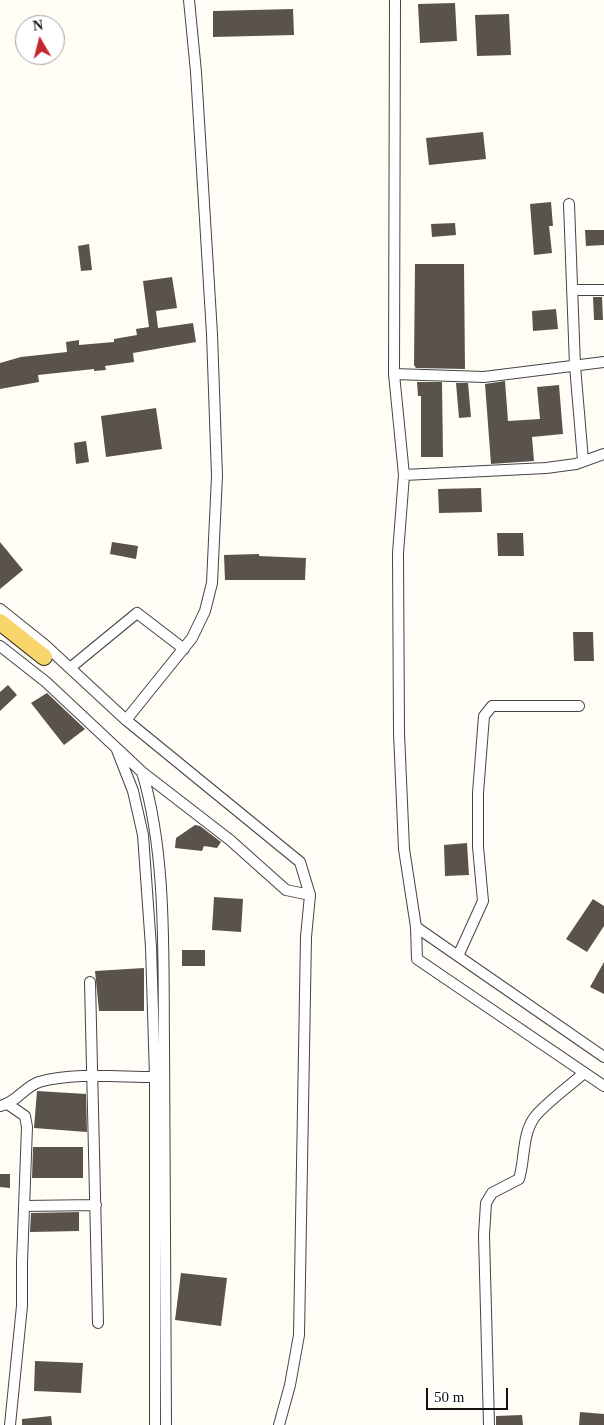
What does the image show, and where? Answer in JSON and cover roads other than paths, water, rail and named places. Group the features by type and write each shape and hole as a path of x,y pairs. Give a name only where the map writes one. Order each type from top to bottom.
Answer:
{"main road":[{"path":"0,622 44,658"}],"street":[{"path":"126,720 184,650 199,625 210,594 216,504 212,334 196,72 188,0"},
{"path":"395,0 394,374 404,475 398,553 399,733 404,849 416,927 417,960 604,1086"},
{"path":"569,204 575,366 583,460"},
{"path":"572,290 604,290"},
{"path":"394,374 484,377 604,362"},
{"path":"404,475 546,468 576,464 604,454"},
{"path":"0,609 70,668 126,720 300,862 310,895 306,937 299,1335 290,1385 278,1425"},
{"path":"70,668 137,613 184,650"},
{"path":"0,646 46,682 142,772 230,840 286,890 310,895"},
{"path":"458,956 482,901 478,847 478,793 484,716 492,706 579,706"},
{"path":"117,750 133,791 143,835 151,947 166,1367 166,1425"},
{"path":"142,772 151,803 156,832 163,948 160,1228 155,1425"},
{"path":"416,927 604,1057"},
{"path":"90,982 98,1323"},
{"path":"489,1425 484,1235 486,1203 492,1193 518,1179 523,1165 526,1142 534,1118 584,1073"},
{"path":"10,1425 22,1306 27,1127 25,1116 5,1106 36,1083 66,1078 155,1077"},
{"path":"24,1206 96,1205"},
{"path":"155,1368 166,1367"}]}
